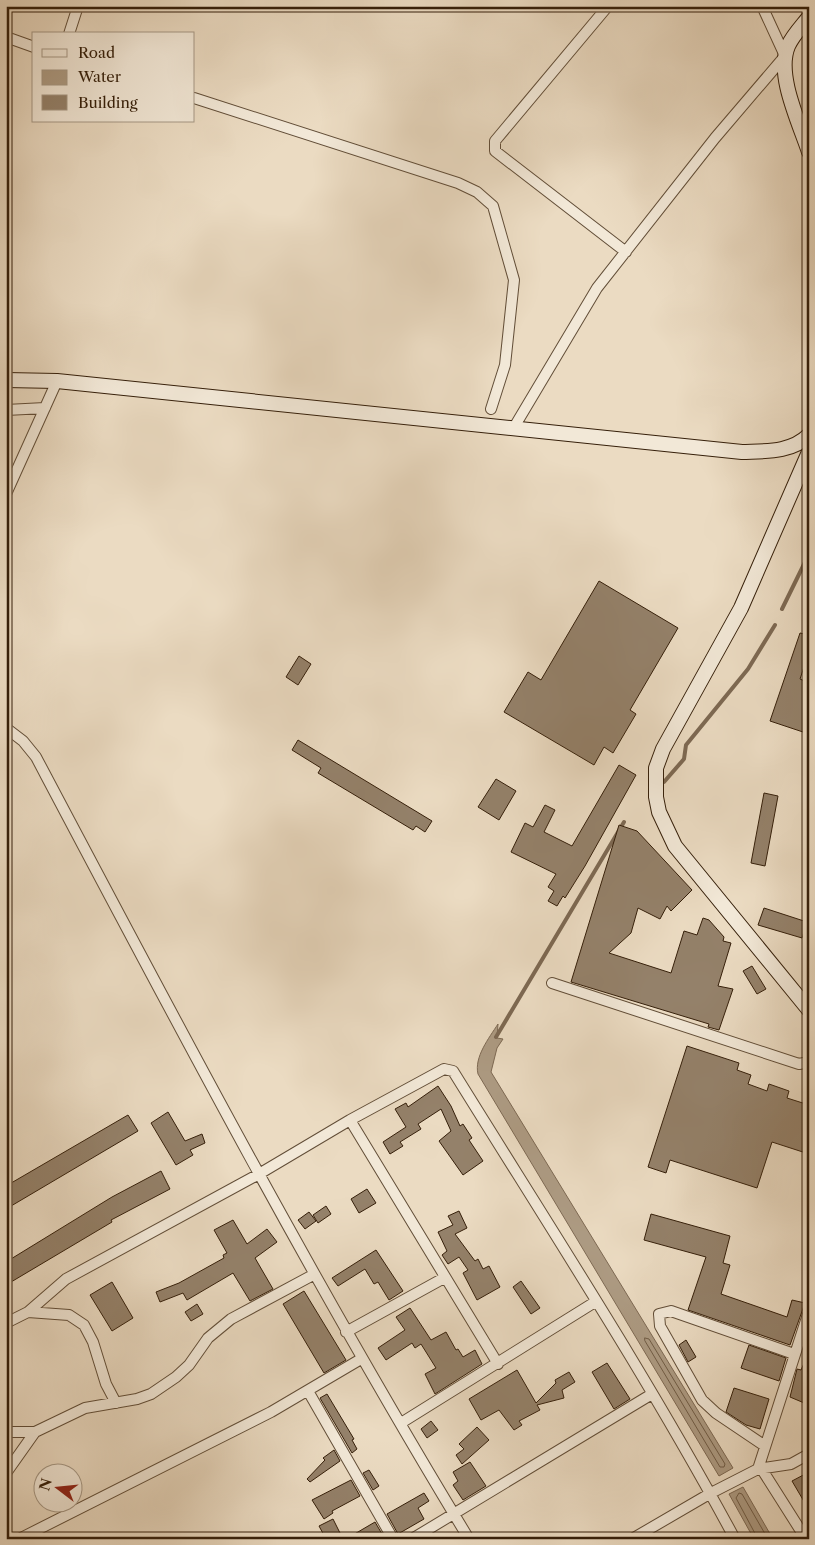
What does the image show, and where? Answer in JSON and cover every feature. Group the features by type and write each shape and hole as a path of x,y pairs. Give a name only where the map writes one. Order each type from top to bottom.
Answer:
{"street":[{"path":"71,32 78,6"},
{"path":"608,6 495,141 494,146 495,151 626,252"},
{"path":"762,6 785,56 784,76 809,152"},
{"path":"512,428 596,288 715,138 785,56 794,35 809,17"},
{"path":"6,38 32,46"},
{"path":"195,98 458,184 486,198 496,216 514,280 505,365 491,409"},
{"path":"6,380 57,381 742,452 775,451 793,446 809,436"},
{"path":"6,494 57,381"},
{"path":"6,410 45,408"},
{"path":"809,452 744,602 664,749 656,768 654,782 659,812 675,846 809,1010"},
{"path":"6,728 24,741 36,757 193,1054 314,1276 361,1359 469,1539"},
{"path":"552,983 799,1064 809,1062"},
{"path":"6,1323 28,1312 66,1279 259,1174 350,1120 444,1069 453,1071 652,1394 711,1493 735,1539"},
{"path":"350,1120 444,1278 498,1364"},
{"path":"6,1432 35,1432 85,1408 116,1403 151,1394 176,1377 189,1365 208,1338 231,1319 314,1276"},
{"path":"346,1332 444,1278"},
{"path":"401,1423 595,1302"},
{"path":"765,1446 716,1413 702,1400 660,1326 659,1314 671,1311 794,1354"},
{"path":"806,1539 760,1469 765,1446 809,1311"},
{"path":"28,1312 69,1315 84,1325 94,1342 106,1384 116,1403"},
{"path":"19,1539 271,1412 361,1359"},
{"path":"308,1391 393,1539"},
{"path":"412,1539 652,1394"},
{"path":"6,1473 35,1432"},
{"path":"632,1539 724,1486 760,1469 791,1464 809,1454"}],"water":[{"path":"498,1024 497,1038 503,1039 497,1048 491,1072 733,1468 719,1476 478,1074 477,1068 480,1054"},
{"path":"743,1487 773,1539 754,1539 729,1494"}],"building":[{"path":"599,581 678,628 630,710 636,714 613,753 604,747 594,765 504,712 528,672 541,680"},
{"path":"800,633 809,635 809,652 800,679 809,683 809,734 770,721"},
{"path":"299,656 311,664 298,685 286,677"},
{"path":"298,740 432,821 425,832 416,826 413,830 318,773 321,768 292,750"},
{"path":"619,765 636,775 585,866 565,898 563,896 557,906 548,901 554,891 548,887 556,874 511,852 525,823 533,827 545,805 555,810 544,832 572,846"},
{"path":"496,779 516,791 499,820 478,807"},
{"path":"764,793 778,796 765,866 751,863"},
{"path":"619,825 637,831 692,890 671,911 667,906 660,919 638,908 631,933 609,953 671,973 684,931 697,935 703,918 709,920 724,937 723,941 731,943 718,986 733,989 719,1030 708,1027 709,1024 571,982"},
{"path":"764,908 807,922 802,938 758,925"},
{"path":"752,966 766,989 757,994 743,971"},
{"path":"687,1046 739,1063 737,1070 751,1075 748,1084 767,1091 769,1084 789,1091 787,1098 809,1105 809,1154 772,1142 757,1188 670,1160 666,1173 648,1167"},
{"path":"438,1086 451,1106 460,1126 463,1124 472,1138 469,1140 483,1161 463,1175 439,1141 451,1131 441,1109 418,1124 421,1129 400,1142 403,1146 390,1154 383,1142 406,1127 395,1109 406,1103 408,1107"},
{"path":"168,1112 185,1141 202,1134 205,1143 190,1150 193,1155 176,1165 151,1123"},
{"path":"128,1115 138,1131 6,1209 6,1186"},
{"path":"161,1171 170,1189 111,1220 112,1222 6,1285 6,1262 112,1197"},
{"path":"367,1189 376,1203 359,1213 351,1199"},
{"path":"326,1206 331,1214 318,1223 313,1215"},
{"path":"459,1211 467,1228 455,1234 475,1261 478,1259 483,1269 489,1266 500,1287 477,1300 463,1273 468,1270 459,1257 448,1264 442,1255 447,1251 438,1232 453,1225 448,1216"},
{"path":"309,1212 316,1221 305,1229 298,1220"},
{"path":"651,1214 730,1236 723,1263 730,1265 721,1294 787,1317 792,1300 805,1303 790,1345 688,1310 706,1257 644,1240"},
{"path":"233,1220 247,1244 267,1229 277,1242 255,1258 273,1289 250,1301 233,1273 187,1300 183,1293 160,1302 156,1292 179,1283 224,1258 223,1255 227,1253 214,1230"},
{"path":"376,1250 403,1291 389,1300 378,1282 374,1284 365,1269 338,1286 332,1278"},
{"path":"521,1281 540,1308 531,1314 513,1287"},
{"path":"112,1282 133,1318 112,1331 90,1295"},
{"path":"304,1291 346,1360 324,1373 283,1304"},
{"path":"197,1304 203,1314 191,1321 185,1312"},
{"path":"410,1308 431,1340 446,1332 456,1350 458,1349 463,1357 475,1350 482,1364 435,1394 425,1374 436,1368 421,1344 415,1348 412,1343 386,1360 378,1348 405,1330 396,1317"},
{"path":"686,1340 696,1357 688,1362 679,1345"},
{"path":"749,1345 786,1358 779,1381 741,1368"},
{"path":"809,1352 809,1405 790,1397 797,1369 801,1370"},
{"path":"607,1363 630,1399 614,1409 592,1372"},
{"path":"517,1370 536,1403 556,1383 555,1380 569,1372 575,1382 562,1390 564,1398 537,1405 540,1410 519,1421 522,1425 514,1430 499,1410 481,1420 469,1399"},
{"path":"734,1388 769,1399 760,1429 746,1425 726,1412"},
{"path":"327,1394 354,1439 352,1440 357,1449 352,1453 320,1398"},
{"path":"431,1421 438,1430 427,1438 421,1429"},
{"path":"477,1427 489,1440 462,1464 456,1455 464,1449 459,1444"},
{"path":"334,1450 340,1461 310,1482 307,1479 325,1460 323,1458"},
{"path":"470,1462 486,1486 463,1500 453,1485 458,1481 453,1472"},
{"path":"369,1470 379,1486 373,1490 363,1473"},
{"path":"809,1472 809,1510 792,1481"},
{"path":"351,1480 360,1496 332,1511 333,1513 324,1519 312,1500"},
{"path":"424,1493 429,1501 418,1508 424,1519 398,1534 387,1514"},
{"path":"333,1519 343,1539 326,1539 319,1526"},
{"path":"375,1522 385,1539 346,1539"}],"waterway":[{"path":"782,609 809,554"},
{"path":"664,782 684,759 686,745 748,669 775,625"},
{"path":"496,1037 624,822"}]}
